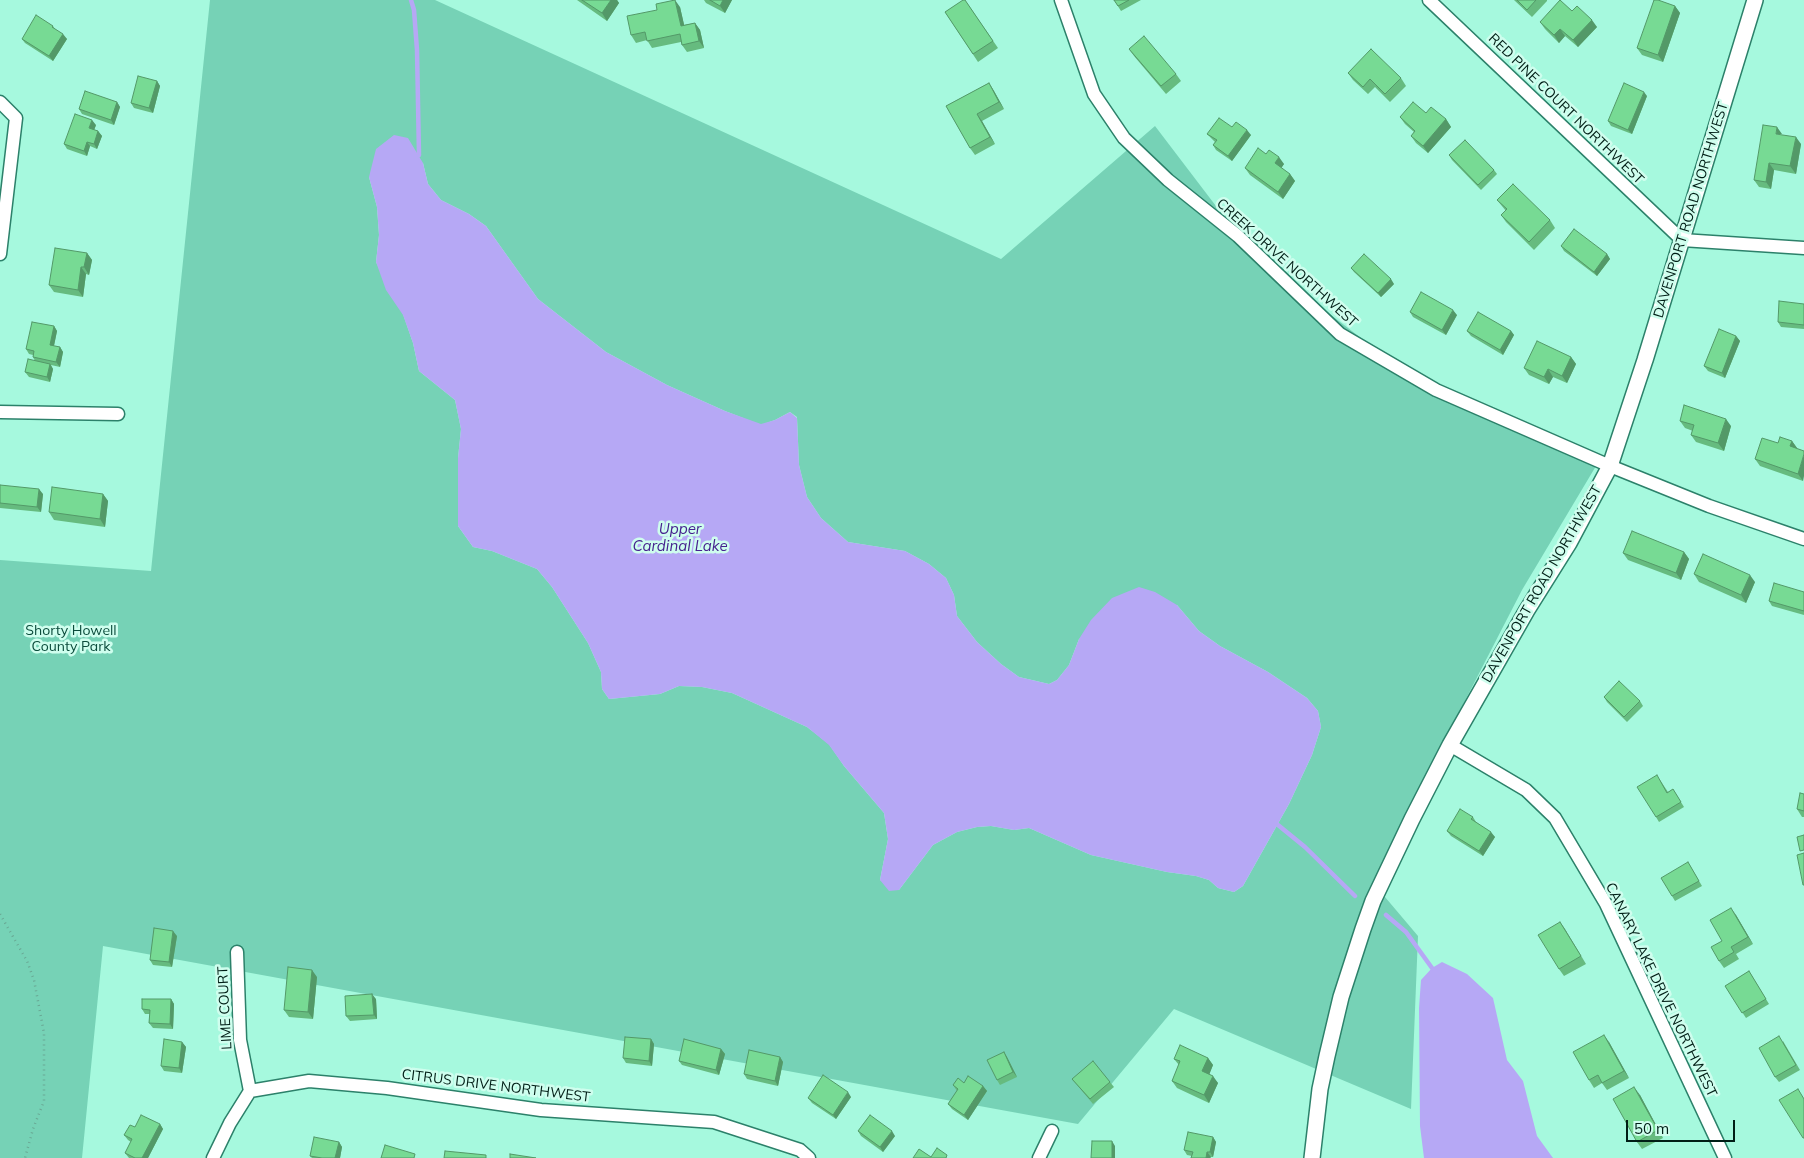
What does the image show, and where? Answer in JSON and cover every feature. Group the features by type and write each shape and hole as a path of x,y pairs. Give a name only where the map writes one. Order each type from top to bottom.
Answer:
{"street":[{"name":"CREEK DRIVE NORTHWEST","path":"1061,0 1094,94 1124,138 1168,180 1238,236 1340,334 1436,390 1610,466 1709,506 1804,539"},
{"name":"RED PINE COURT NORTHWEST","path":"1429,0 1682,240"},
{"name":"DAVENPORT ROAD NORTHWEST","path":"1312,1158 1326,1056 1341,997 1373,900 1450,745 1569,543 1610,466 1682,240 1755,0"},
{"path":"0,102 16,118 0,254"},
{"path":"1682,240 1804,248"},
{"path":"0,412 118,414"},
{"name":"CANARY LAKE DRIVE NORTHWEST","path":"1450,745 1526,790 1554,818 1606,904 1726,1158"},
{"name":"LIME COURT","path":"237,952 240,1040 250,1091"},
{"name":"CITRUS DRIVE NORTHWEST","path":"250,1091 309,1081 387,1088 541,1110 714,1122 800,1150 809,1158"},
{"path":"213,1158 230,1123 250,1091"},
{"path":"1039,1158 1052,1132"}],"path":[{"path":"0,914 8,931 27,961 34,980 44,1033 44,1101 33,1129 25,1158"}],"green space":[{"name":"Shorty Howell County Park","path":"210,0 435,0 1001,259 1155,126 1254,256 1391,361 1596,466 1522,590 1436,757 1374,884 1418,936 1411,1109 1174,1009 1078,1124 103,946 82,1158 0,1158 0,560 151,571","holes":["423,163 428,184 441,200 469,214 486,226 538,299 606,352 667,385 761,425 790,412 797,417 799,465 807,497 821,518 848,542 905,551 929,564 946,578 954,595 957,616 977,642 1001,664 1019,677 1049,684 1057,680 1069,665 1079,639 1177,605 1199,631 1220,646 1268,672 1307,698 1318,711 1321,727 1312,755 1289,804 1243,886 1234,892 1218,888 1209,880 1196,876 1167,872 1091,855 1029,828 1014,830 991,826 957,832 933,845 899,890 880,880 888,839 884,813 844,766 829,744 807,727 732,693 702,687 679,686 660,694 609,699 602,689 601,672 588,643 552,587 537,569 492,551 473,547 458,526 458,458 461,429 455,400 419,371 413,343 403,314 376,262 379,235 377,207 369,177"]}],"water":[{"name":"Upper Cardinal Lake","path":"394,135 408,138 423,163 428,184 441,200 469,214 486,226 538,299 606,352 667,385 725,411 761,424 775,420 790,412 797,418 799,465 807,497 821,518 848,542 905,551 929,564 946,578 954,595 957,616 977,642 1001,664 1019,677 1049,684 1057,680 1069,665 1079,639 1091,620 1112,598 1139,587 1155,592 1177,605 1199,631 1220,646 1268,672 1307,698 1318,711 1321,727 1312,755 1289,804 1243,886 1234,892 1218,888 1209,880 1196,876 1167,872 1091,855 1029,828 1014,830 991,826 957,832 933,845 899,890 889,891 880,880 888,839 884,813 844,766 829,745 807,727 732,693 702,687 679,686 660,694 609,699 602,689 601,672 588,643 552,587 537,569 492,551 473,547 458,526 458,458 461,429 455,400 419,371 413,343 403,315 386,290 376,262 379,235 377,207 369,177 376,149"},
{"path":"1442,962 1467,974 1493,998 1507,1060 1523,1081 1537,1136 1553,1158 1424,1158 1420,1126 1419,1008 1421,980 1432,968"}],"building":[{"path":"582,0 611,0 602,13"},
{"path":"675,0 681,26 695,23 699,41 682,45 680,34 647,41 645,32 631,35 627,16 657,10 656,4"},
{"path":"710,0 723,0 720,6"},
{"path":"965,0 993,41 973,54 945,12"},
{"path":"1114,0 1129,0 1118,6"},
{"path":"1517,0 1536,0 1527,10"},
{"path":"1560,0 1572,11 1577,6 1592,20 1573,40 1560,29 1554,35 1540,22"},
{"path":"1654,0 1675,6 1658,55 1637,48"},
{"path":"36,15 63,34 49,56 22,39"},
{"path":"1144,36 1176,74 1161,86 1129,49"},
{"path":"1371,49 1401,78 1385,94 1370,79 1363,87 1348,73"},
{"path":"138,76 157,81 149,108 131,103"},
{"path":"989,83 999,102 977,114 990,137 970,148 946,106"},
{"path":"1624,83 1644,92 1628,130 1608,121"},
{"path":"85,91 117,102 111,120 79,109"},
{"path":"1413,102 1426,113 1431,107 1446,119 1423,146 1411,136 1415,131 1400,117"},
{"path":"75,114 92,120 89,128 98,131 94,144 87,142 84,151 64,144"},
{"path":"1219,118 1232,127 1236,122 1247,130 1228,156 1213,145 1217,140 1207,134"},
{"path":"1763,125 1777,127 1776,134 1796,137 1790,166 1769,163 1766,182 1754,180"},
{"path":"1465,140 1494,170 1478,185 1449,155"},
{"path":"1258,148 1266,154 1269,150 1279,157 1275,163 1290,174 1278,192 1245,168"},
{"path":"1513,184 1550,220 1529,242 1501,215 1507,209 1497,200"},
{"path":"1574,229 1607,254 1594,272 1561,246"},
{"path":"55,248 87,253 84,267 81,267 78,290 49,285"},
{"path":"1364,254 1391,279 1378,293 1351,268"},
{"path":"1421,292 1453,310 1442,330 1410,312"},
{"path":"1779,301 1804,304 1804,325 1778,322"},
{"path":"1478,312 1511,331 1500,350 1467,331"},
{"path":"32,322 54,326 50,345 60,347 56,362 33,357 34,351 26,349"},
{"path":"1719,329 1736,336 1722,373 1704,366"},
{"path":"1537,341 1571,357 1562,376 1548,369 1544,377 1524,368"},
{"path":"28,359 50,364 47,377 25,372"},
{"path":"1684,405 1726,419 1718,443 1691,435 1694,425 1680,421"},
{"path":"1780,437 1792,441 1790,446 1804,451 1798,474 1755,459 1762,438 1778,443"},
{"path":"0,485 39,489 37,507 0,503"},
{"path":"52,487 103,494 100,519 49,512"},
{"path":"1632,531 1684,552 1676,573 1623,553"},
{"path":"1703,554 1750,575 1741,595 1694,574"},
{"path":"1774,583 1804,592 1804,611 1769,601"},
{"path":"1619,681 1640,701 1624,717 1604,697"},
{"path":"1657,775 1667,793 1673,789 1681,802 1656,817 1637,787"},
{"path":"1800,793 1804,794 1804,811 1797,809"},
{"path":"1460,809 1491,832 1479,851 1447,831"},
{"path":"1804,835 1804,850 1800,851 1797,837"},
{"path":"1804,853 1804,885 1803,885 1797,855"},
{"path":"1688,862 1699,881 1672,896 1661,878"},
{"path":"1731,908 1748,937 1731,947 1734,952 1719,961 1711,947 1722,941 1710,920"},
{"path":"1560,922 1581,956 1559,969 1538,935"},
{"path":"154,928 173,931 169,962 150,960"},
{"path":"288,967 312,970 308,1012 284,1010"},
{"path":"1749,971 1766,999 1742,1013 1725,986"},
{"path":"372,994 374,1015 346,1016 345,996"},
{"path":"142,999 171,999 170,1024 149,1023 150,1010 142,1009"},
{"path":"1604,1035 1624,1071 1602,1083 1598,1075 1589,1080 1573,1052"},
{"path":"1779,1036 1796,1065 1775,1077 1759,1048"},
{"path":"625,1037 651,1039 649,1061 623,1058"},
{"path":"164,1039 182,1042 179,1068 161,1066"},
{"path":"684,1039 721,1049 716,1070 679,1061"},
{"path":"1180,1045 1208,1058 1202,1071 1213,1076 1204,1095 1172,1081 1180,1061 1174,1059"},
{"path":"749,1050 780,1057 775,1081 744,1074"},
{"path":"1004,1052 1013,1072 997,1080 987,1060"},
{"path":"1093,1061 1110,1082 1090,1099 1072,1079"},
{"path":"823,1075 848,1092 833,1115 808,1098"},
{"path":"968,1076 983,1086 964,1115 948,1104 958,1089 953,1085 958,1078 964,1083"},
{"path":"1634,1087 1658,1130 1637,1142 1613,1099"},
{"path":"1798,1089 1804,1099 1804,1138 1779,1100"},
{"path":"141,1115 160,1124 142,1158 135,1158 125,1153 132,1139 124,1135 130,1125 135,1127"},
{"path":"870,1115 892,1131 880,1147 858,1131"},
{"path":"1188,1132 1213,1137 1210,1152 1207,1152 1206,1158 1191,1158 1193,1152 1184,1150"},
{"path":"314,1137 339,1142 335,1158 310,1156"},
{"path":"1092,1141 1112,1141 1112,1158 1091,1158"},
{"path":"385,1145 415,1154 414,1158 381,1158"},
{"path":"937,1148 947,1155 946,1158 913,1158 919,1149 931,1157"},
{"path":"445,1151 486,1155 486,1158 444,1158"},
{"path":"510,1154 536,1158 510,1158"}],"waterway":[{"path":"411,0 414,10 417,50 419,155"},
{"path":"1278,825 1305,847 1355,896"},
{"path":"1386,915 1406,932 1432,968"}]}
